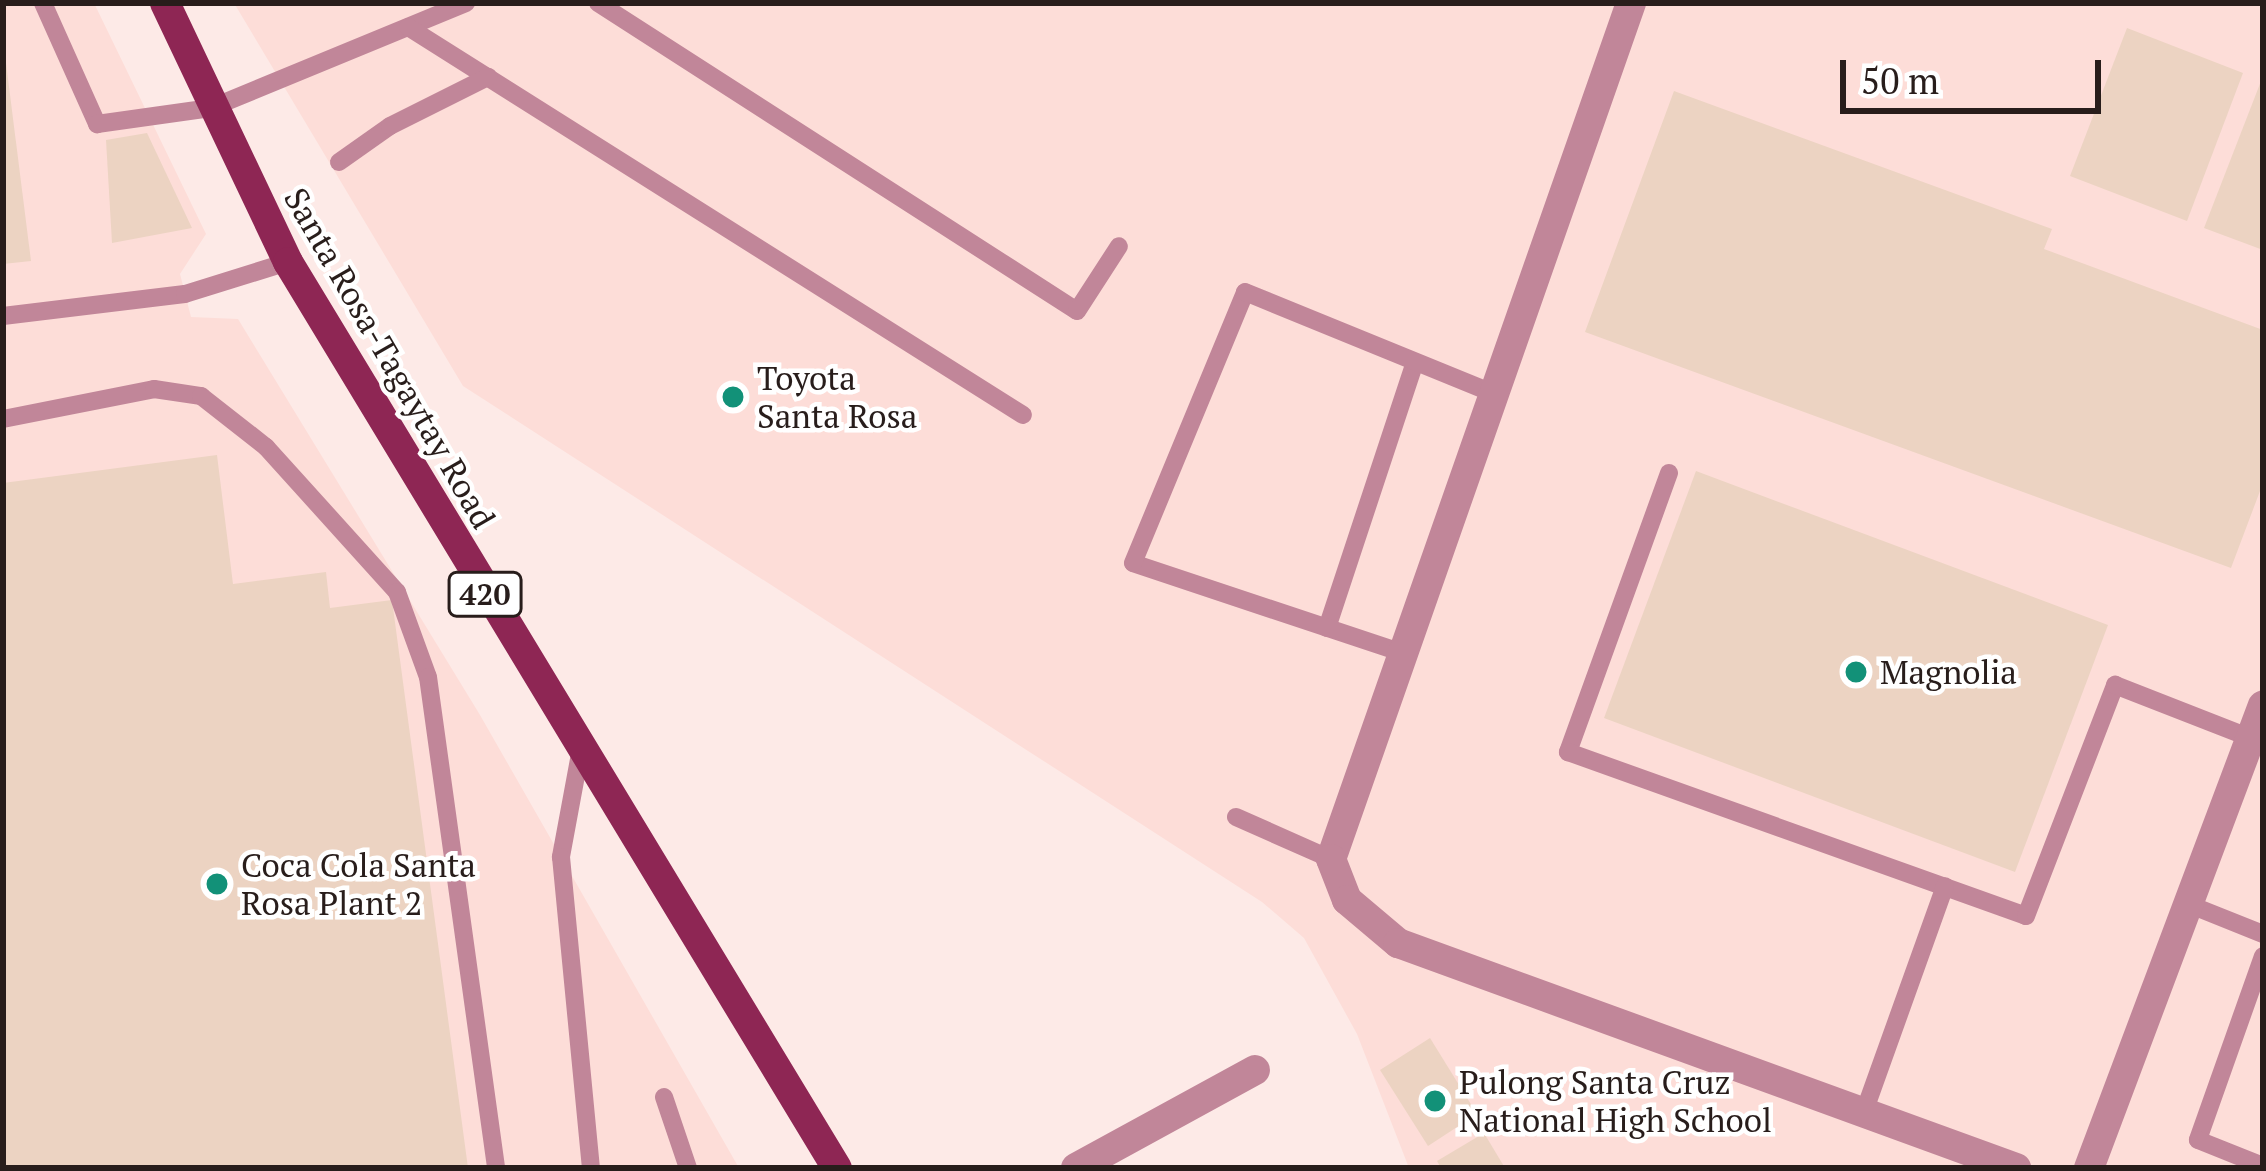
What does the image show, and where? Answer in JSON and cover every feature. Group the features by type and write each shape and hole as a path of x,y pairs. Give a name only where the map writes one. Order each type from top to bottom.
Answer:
{"main road":[{"name":"Santa Rosa-Tagaytay Road","path":"165,3 288,262 580,754 837,1168"}],"street":[{"path":"1631,3 1331,859 1347,900 1398,943 2016,1168"},
{"path":"2089,1168 2263,706"},
{"path":"1076,1168 1255,1070"}],"lane":[{"path":"43,3 97,124 211,108 466,3"},
{"path":"598,3 1076,311 1118,246"},
{"path":"408,27 1023,415"},
{"path":"339,162 390,126 488,77"},
{"path":"3,316 185,294 288,262"},
{"path":"1400,652 1133,563 1245,292 1492,393"},
{"path":"1327,628 1415,362"},
{"path":"3,419 154,389 201,396 266,447 397,592 428,676 496,1168"},
{"path":"1670,473 1568,752 2026,916 2114,685 2252,738"},
{"path":"580,754 561,857 591,1168"},
{"path":"1236,817 1331,859"},
{"path":"1863,1114 1945,886"},
{"path":"2188,904 2263,934"},
{"path":"2263,956 2198,1140 2263,1166"},
{"path":"664,1097 688,1168"}],"shaded area":[{"path":"3,3 94,3 206,234 180,274 191,317 238,319 480,715 739,1168 3,1168"},
{"path":"234,3 2263,3 2263,1168 1409,1168 1357,1034 1304,938 1262,902 463,386"}],"building":[{"path":"2127,28 2243,73 2187,221 2070,176"},
{"path":"3,64 31,261 3,264"},
{"path":"2263,76 2263,250 2204,228"},
{"path":"1674,91 2052,229 2044,249 2263,330 2263,483 2231,568 1585,332"},
{"path":"147,133 192,228 112,243 106,140"},
{"name":"Coca Cola Santa Rosa Plant 2","path":"217,455 233,584 326,572 330,608 392,600 468,1168 3,1168 3,483"},
{"name":"Magnolia","path":"1696,471 2108,625 2015,872 1604,718"},
{"path":"1430,1038 1477,1114 1428,1146 1380,1070"},
{"path":"1484,1133 1505,1168 1441,1168 1437,1161"}],"place":[{"name":"Toyota Santa Rosa","path":"733,397"},
{"name":"Magnolia","path":"1856,672"},
{"name":"Coca Cola Santa Rosa Plant 2","path":"217,884"},
{"name":"Pulong Santa Cruz National High School","path":"1435,1101"}]}
